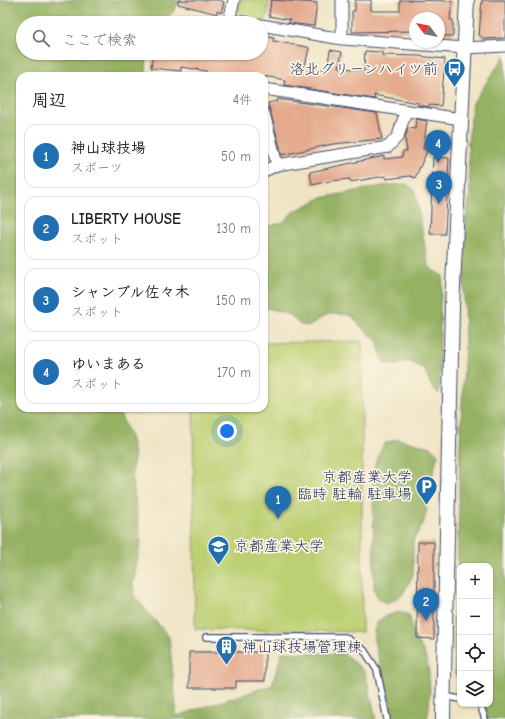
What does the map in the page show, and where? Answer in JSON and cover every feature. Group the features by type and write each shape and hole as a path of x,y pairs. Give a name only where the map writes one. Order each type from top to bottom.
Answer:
{"street":[{"path":"230,16 234,0"},
{"path":"342,0 342,39"},
{"path":"444,719 443,696 452,299 467,0"},
{"path":"268,26 342,39 465,48 505,46"},
{"path":"268,90 461,119"},
{"path":"268,169 277,165 388,147 398,136 406,111"},
{"path":"268,129 277,165"}],"lane":[{"path":"206,638 345,637 364,650 377,670 387,719"},
{"path":"443,696 457,698"},
{"path":"481,707 486,719"}],"green space":[{"path":"0,0 180,0 173,12 169,16 16,16 16,60 147,60 146,72 16,72 16,412 119,412 130,437 133,450 134,456 132,478 141,541 133,584 134,596 169,637 177,716 272,685 282,652 345,654 365,672 376,719 0,719"},
{"path":"240,0 269,0 267,16 240,16 238,11"},
{"path":"505,55 505,719 485,719 485,707 493,707 493,563 458,563 460,446 465,344 463,242 470,194 468,142 473,103"},
{"path":"406,184 415,190 428,264 432,270 443,276 440,305 439,394 431,386 425,369 409,361 395,365 383,363 377,341 361,327 352,316 334,314 325,316 310,326 300,325 290,315 268,308 268,226 282,223 293,212 321,198 382,186"},
{"path":"362,341 362,632 195,629 193,412 268,412 268,343"},
{"path":"397,439 431,447 438,454 424,505 427,509 423,524 413,540 413,575 403,594 389,603 385,603 378,598 374,589 373,474 376,460 384,444"},
{"path":"457,598 457,677 455,675 453,618"},
{"path":"400,612 409,615 413,634 424,652 427,661 430,687 427,719 394,719 374,640 375,627 377,623 383,618"}],"building":[{"path":"178,0 220,0 224,2 221,13 217,11 217,14 178,4"},
{"path":"271,0 317,3 314,26 289,23 290,20 269,16"},
{"path":"355,0 371,0 371,10 373,11 400,11 400,0 452,1 450,20 453,20 453,36 445,36 445,12 409,12 409,31 352,32 352,11 355,11"},
{"path":"482,0 505,0 505,38 484,39 479,35"},
{"path":"268,37 274,38 273,41 309,48 305,66 327,70 330,50 342,52 339,67 364,71 365,51 382,52 382,55 418,56 445,59 441,106 429,105 429,107 418,105 418,103 374,95 375,99 284,85 285,80 268,77 268,72 206,72 181,67 181,71 151,68 152,60 268,60"},
{"path":"277,99 377,113 382,139 333,144 282,155 268,103 277,101"},
{"path":"416,119 427,121 423,149 428,149 415,178 410,176 386,179 386,176 350,182 350,179 330,181 312,185 310,172 384,156 384,159 402,157 403,151 407,151 405,139 408,128 415,129"},
{"path":"433,157 449,158 445,234 430,234"},
{"path":"418,542 434,542 434,639 417,638"},
{"name":"神山球技場管理棟","path":"189,652 265,652 265,681 236,681 236,688 189,688"}],"place":[{"name":"洛北グリーンハイツ前","path":"454,88"},
{"name":"ゆいまある","path":"438,163"},
{"name":"シャンブル佐々木","path":"439,204"},
{"name":"京都産業大学 臨時 駐輪 駐車場","path":"427,506"},
{"name":"神山球技場","path":"278,519"},
{"name":"京都産業大学","path":"219,566"},
{"name":"LIBERTY HOUSE","path":"426,621"},
{"name":"神山球技場管理棟","path":"227,666"}]}
